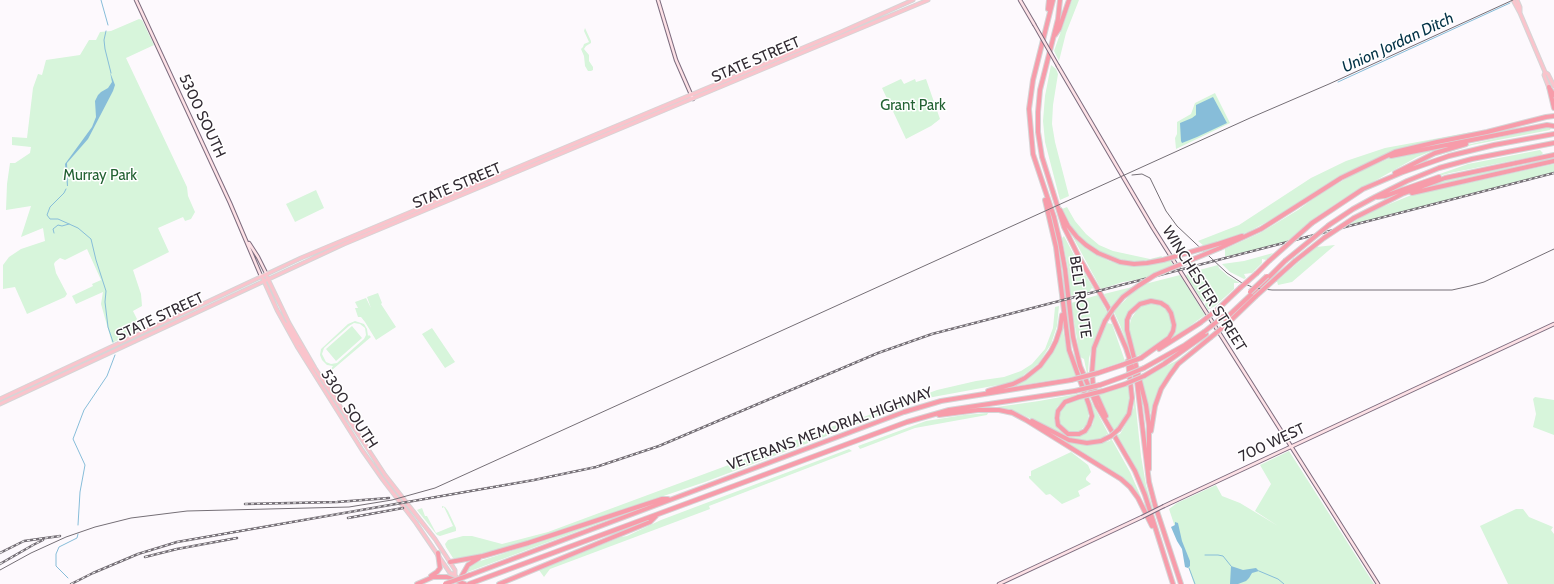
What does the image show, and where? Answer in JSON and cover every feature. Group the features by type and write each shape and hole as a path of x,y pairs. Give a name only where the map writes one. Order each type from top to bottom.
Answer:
{"highway":[{"path":"1047,26 1049,0"},
{"name":"BELT ROUTE","path":"1053,0 1033,80 1029,109 1032,144 1036,165 1054,217 1060,242 1065,269 1073,337 1080,366 1097,406 1135,471 1145,495 1173,584"},
{"name":"BELT ROUTE","path":"1060,0 1040,90 1038,132 1042,157 1064,227 1080,259 1108,308 1126,348 1137,382 1149,482 1155,506 1181,584"},
{"path":"1053,36 1059,29 1068,0"},
{"path":"1549,87 1554,95"},
{"path":"1549,87 1554,108"},
{"path":"1121,445 1101,406 1093,385 1092,372 1094,348 1105,321 1118,303 1138,286 1155,275 1261,229 1341,178 1395,152 1554,116"},
{"path":"1547,125 1554,120"},
{"path":"1376,161 1402,153 1502,135 1547,125 1554,126"},
{"name":"VETERANS MEMORIAL HIGHWAY","path":"445,584 904,412 941,401 1071,380 1098,373 1141,358 1160,349 1200,323 1218,309 1312,223 1363,189 1392,176 1449,156 1494,145 1554,134"},
{"path":"1363,189 1435,153 1502,135"},
{"name":"VETERANS MEMORIAL HIGHWAY","path":"469,584 924,416 949,410 1075,391 1100,385 1125,376 1144,368 1185,346 1205,333 1224,318 1267,276 1329,225 1375,197 1407,181 1439,168 1472,159 1554,143"},
{"path":"1375,197 1384,196 1439,177 1554,156"},
{"path":"1391,200 1412,192 1554,161"},
{"path":"1036,165 1053,234 1069,350 1089,405 1092,416 1090,425 1085,431 1079,434 1068,434 1058,425 1058,411 1065,402 1079,397 1103,391 1125,384 1144,376 1164,364 1205,333"},
{"path":"1149,482 1150,441 1155,406 1160,390 1178,364 1227,324 1295,261 1324,238 1354,218 1438,180 1471,172"},
{"path":"1049,180 1068,226 1082,241 1092,249 1108,258 1120,262 1147,263 1219,246"},
{"path":"1224,318 1257,290 1285,261"},
{"path":"941,401 958,395 991,390 1013,384 1025,378 1040,366 1051,351 1060,329 1062,311 1060,285"},
{"path":"1141,358 1169,338 1173,331 1174,325 1171,313 1167,307 1161,303 1150,301 1140,304 1130,313 1127,330 1146,405 1150,441"},
{"path":"924,416 978,410 999,410 1011,412 1028,418 1069,440 1087,443 1101,440 1111,436 1119,429 1129,414 1132,398 1126,348"},
{"path":"1011,412 1113,473 1130,486 1143,506 1160,545"},
{"path":"450,562 483,556 528,543 662,499 671,499"},
{"path":"500,584 650,522 657,515"},
{"path":"417,584 438,572 440,568 438,553"},
{"path":"459,583 468,565 483,556"},
{"path":"425,579 439,577 465,584"}],"main road":[{"name":"5300 SOUTH","path":"136,0 247,241 261,276 283,321 298,348 375,469 438,553 450,573 455,575"},
{"path":"658,0 676,60 693,99"},
{"name":"STATE STREET","path":"0,399 261,276 913,0"},
{"name":"STATE STREET","path":"0,404 344,244 928,0"},
{"name":"WINCHESTER STREET","path":"1020,0 1149,223 1378,584"},
{"path":"1513,0 1545,72 1548,74 1554,86"},
{"path":"1517,0 1520,7 1520,13"},
{"path":"1545,72 1544,75 1554,101"},
{"name":"5300 SOUTH","path":"247,241 258,257 302,346 315,368 382,471 432,535 455,570 455,575 459,583"},
{"path":"283,321 288,326 297,342 302,346"},
{"name":"700 WEST","path":"999,584 1554,324"},
{"path":"298,348 302,350 311,365 315,368"}],"green space":[{"path":"1072,0 1079,0 1066,33 1059,61 1054,51"},
{"name":"Murray Park","path":"139,19 142,20 154,45 126,58 187,187 188,196 195,212 191,219 185,221 183,217 158,228 169,252 133,270 141,294 142,306 133,311 142,329 112,343 101,304 103,292 76,304 72,296 93,286 92,284 101,280 87,249 65,260 60,258 54,264 56,273 67,294 65,297 27,314 15,287 3,289 3,265 9,257 21,249 45,241 43,228 21,237 31,206 6,210 7,184 10,163 15,163 30,153 31,147 12,145 12,137 27,138 33,88 38,74 42,75 46,60 80,55 89,40 96,40 100,32 111,31"},
{"path":"585,28 591,41 591,43 584,49 589,55 589,61 593,67 593,70 591,71 588,71 585,66 584,56 581,49 584,44 589,42 584,31"},
{"path":"1051,65 1056,69 1058,74 1053,105 1052,124 1055,142 1069,196 1060,200 1045,142 1043,121 1045,96"},
{"name":"Grant Park","path":"901,79 904,84 915,79 916,82 926,79 940,119 931,126 906,139 882,88"},
{"path":"1215,93 1230,123 1176,149 1175,138 1177,134 1177,122 1191,114 1195,103"},
{"path":"1546,127 1551,128 1550,130 1472,145 1426,159 1441,152 1458,147"},
{"path":"1477,131 1416,145 1384,155 1341,175 1276,217 1248,232 1204,246 1198,241 1239,225 1311,178 1346,161 1385,148"},
{"path":"1437,149 1417,157 1343,199 1316,217 1286,242 1225,257 1225,249 1260,233 1298,210 1321,193 1358,172 1390,158"},
{"path":"1540,150 1543,153 1541,155 1450,173 1417,182 1468,164"},
{"path":"1539,162 1466,178 1424,188 1455,177"},
{"path":"1554,164 1554,172 1344,228 1370,212 1409,196"},
{"path":"316,190 324,208 295,222 286,204"},
{"path":"1067,207 1075,221 1086,234 1099,245 1113,251 1150,259 1162,256 1161,258 1143,261 1130,261 1113,258 1096,250 1084,241 1072,227 1062,209"},
{"path":"1068,228 1077,240 1087,249 1109,261 1124,265 1141,266 1170,260 1173,265 1146,278 1123,282 1101,289"},
{"path":"1064,236 1095,291 1092,288 1089,292 1070,296 1068,268 1062,238"},
{"path":"1335,245 1292,282 1278,285 1277,281 1316,247"},
{"path":"1273,253 1266,260 1262,259 1262,263 1252,273 1244,274 1246,278 1244,279 1230,272 1222,264 1244,261"},
{"path":"1218,265 1219,268 1228,276 1240,283 1234,283 1234,289 1215,306 1208,310 1205,305 1206,301 1205,300 1203,302 1186,276 1188,273"},
{"path":"1180,275 1205,315 1169,341 1175,322 1172,311 1169,307 1150,300 1140,302 1130,311 1125,323 1125,331 1132,358 1114,312 1129,296 1145,284"},
{"path":"1132,287 1112,308 1104,294"},
{"path":"378,293 382,303 381,304 396,327 376,340 365,322 361,317 358,317 355,308 358,308 355,302 366,298 371,308 367,297"},
{"path":"1098,295 1108,314 1104,317 1093,344 1087,374 1084,359 1080,357 1071,303"},
{"path":"1152,303 1161,306 1168,312 1172,323 1170,331 1166,339 1152,349 1135,357 1129,329 1131,319 1139,307"},
{"path":"1059,306 1057,326 1051,344 1039,363 1020,378 1009,383 914,402 852,426 850,422 937,390 976,381 1004,377 1021,371 1032,364 1045,349 1053,328 1055,307"},
{"path":"355,321 364,324 367,329 368,336 369,335 371,337 332,370 331,369 333,366 327,365 322,360 320,355 321,349 348,324","holes":["354,323 360,324 365,328 366,335 364,339 337,363 331,364 326,362 322,354 324,348 349,326"]},
{"path":"1107,323 1112,324 1125,361 1092,372 1096,348"},
{"path":"1062,325 1066,346 1076,376 1010,387 1044,364"},
{"path":"352,326 362,338 336,361 326,349"},
{"path":"432,328 455,362 445,368 422,334"},
{"path":"1210,335 1171,370 1161,384 1149,414 1141,379 1176,361"},
{"path":"1130,384 1130,397 1127,413 1118,428 1115,428 1114,431 1096,395"},
{"path":"1134,390 1141,456 1152,510 1140,476 1128,453 1116,435 1120,434 1134,407"},
{"path":"1083,393 1066,399 1057,407 1054,419 1058,429 1066,435 1074,437 1080,436 1089,430 1093,424 1094,416 1089,397 1109,435 1107,434 1104,437 1093,441 1070,438 1021,414 1012,411 990,408 1039,401"},
{"path":"1535,397 1554,400 1554,435 1533,427 1536,414 1533,399"},
{"path":"1084,398 1089,412 1087,424 1079,432 1067,431 1061,425 1059,419 1061,409 1070,402"},
{"path":"988,413 987,415 915,428 860,449 858,446 926,421"},
{"path":"839,424 843,427 840,431 705,482 536,539 458,560 453,558 445,544 448,540 463,536 472,536 502,544 548,532"},
{"path":"1111,438 1130,472 1141,497 1130,485 1064,442 1065,440 1077,444 1089,445 1110,441"},
{"path":"849,449 852,451 709,506 710,509 550,569 544,577 539,570 621,537 627,536 661,520"},
{"path":"1289,451 1374,584 1194,584 1169,509 1177,503 1216,485 1222,496 1240,503 1278,526 1255,511 1271,484 1260,465"},
{"path":"1071,452 1088,465 1091,472 1086,480 1091,484 1078,491 1080,496 1062,504 1050,494 1046,495 1029,478 1029,476 1031,476 1031,471"},
{"path":"442,506 445,507 448,511 456,531 440,536 437,535 417,510 422,508 425,516 427,516 436,533 453,526 444,507 442,508"},
{"path":"1516,509 1523,509 1529,517 1553,527 1551,530 1554,534 1554,584 1508,584 1480,526"},
{"path":"613,516 613,518 465,573 470,566 477,562"}],"water":[{"path":"110,72 115,85 113,91 88,139 67,163 67,186 65,164 92,127 96,117 95,101 98,95 108,88 112,82"},
{"path":"1213,97 1227,123 1182,143 1180,123 1196,115 1196,105"},
{"path":"1175,522 1178,523 1182,541 1190,561 1190,566 1188,568 1185,567 1182,549 1171,527 1175,525"},
{"path":"1231,566 1243,570 1256,568 1259,571 1252,573 1246,581 1238,584 1230,584"}],"waterway":[{"path":"101,0 108,25"},
{"name":"Union Jordan Ditch","path":"1338,82 1510,3"},
{"path":"106,31 104,40 105,49 111,73"},
{"path":"66,189 50,207 47,215 50,219 58,219 78,228 91,239 106,291 105,302 108,327 113,342"},
{"path":"54,233 53,229 58,225 62,226 69,224"},
{"path":"78,525 80,492 85,465 73,439 84,410 107,376 115,355"},
{"path":"68,578 56,566 56,554 59,547 77,538 78,534"},
{"path":"1205,555 1223,556 1231,566"},
{"path":"1189,568 1195,584"},
{"path":"1259,571 1278,579 1284,584"}],"tram line":[{"path":"0,570 31,553 66,537 95,527 131,518 187,511 349,507 392,500 435,488 1513,0"},
{"path":"1132,175 1142,174 1150,178 1166,211 1177,226 1227,273 1242,283 1255,288 1272,290 1452,290 1484,282 1554,249"}],"railway":[{"path":"71,584 138,554 177,542 534,480 596,467 659,446 878,353 932,334 1554,173"},
{"path":"245,504 337,502 389,498"},
{"path":"348,518 403,508"},
{"path":"0,553 24,541 60,536"},
{"path":"145,557 177,549 237,538"},
{"path":"0,564 43,540"}]}
